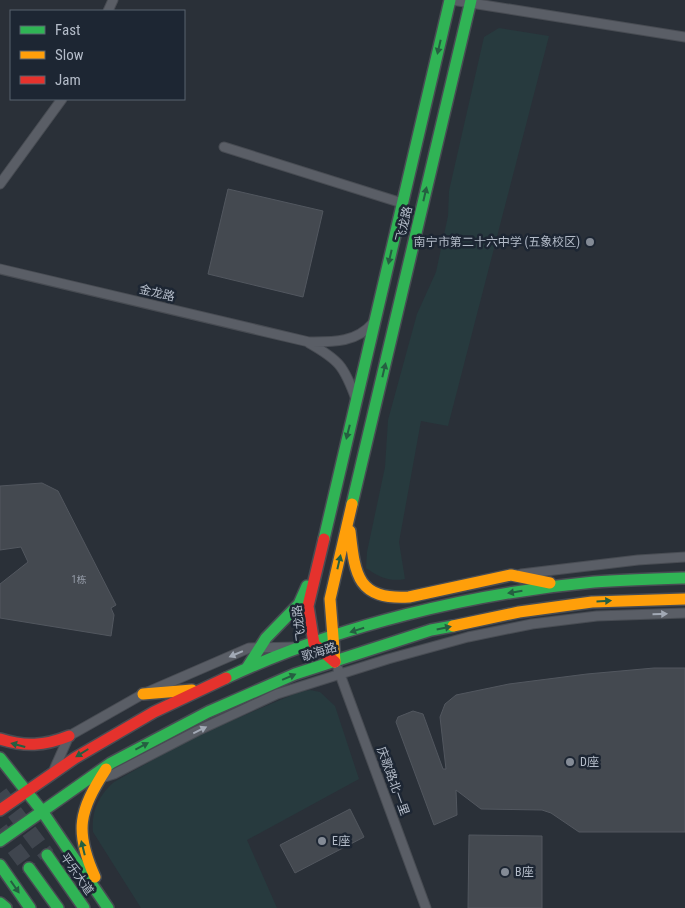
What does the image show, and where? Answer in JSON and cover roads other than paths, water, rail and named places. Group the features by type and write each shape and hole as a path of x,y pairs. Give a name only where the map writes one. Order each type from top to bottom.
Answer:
{"main road":[{"name":"飞龙路","path":"336,662 314,644 308,606 451,0"},
{"name":"飞龙路","path":"336,662 330,599 470,2"},
{"path":"349,520 354,567 359,581 368,590 384,597 397,599 511,576 562,585"},
{"path":"247,668 266,638 299,604 319,556"},
{"name":"歌海路","path":"0,810 26,790 104,740 196,690 302,647 424,610 512,592 591,581 685,578"},
{"name":"歌海路","path":"0,841 111,763 208,712 296,674 431,630 519,612 592,602 685,599"},
{"path":"143,694 196,690"},
{"path":"0,739 27,747 53,743 70,736"},
{"path":"0,758 42,811 110,908"},
{"path":"110,908 84,854 80,837 80,819 99,779 111,763"},
{"name":"平乐大道","path":"47,855 84,908"},
{"path":"0,865 30,908"},
{"path":"29,868 58,908"},
{"path":"0,903 6,908"}],"street":[{"path":"451,0 685,38"},
{"path":"0,184 61,100"},
{"path":"224,146 402,202"},
{"name":"金龙路","path":"0,269 308,342 351,339 366,332 374,321"},
{"name":"金龙路","path":"308,342 339,361 348,377 356,399"},
{"path":"511,576 638,560 685,557"},
{"path":"77,786 114,774 197,731 277,694 468,637 532,624 597,616 685,613"},
{"path":"53,772 70,736 143,694 249,648 302,647"},
{"name":"庆歌路北一里","path":"336,662 426,908"}],"tunnel":[{"path":"0,793 47,855"},
{"path":"0,829 29,868"}],"place":[{"name":"南宁市第二十六中学 (五象校区)","path":"590,242"},
{"name":"D座","path":"570,762"},
{"name":"E座","path":"322,841"},
{"name":"B座","path":"505,872"}]}
